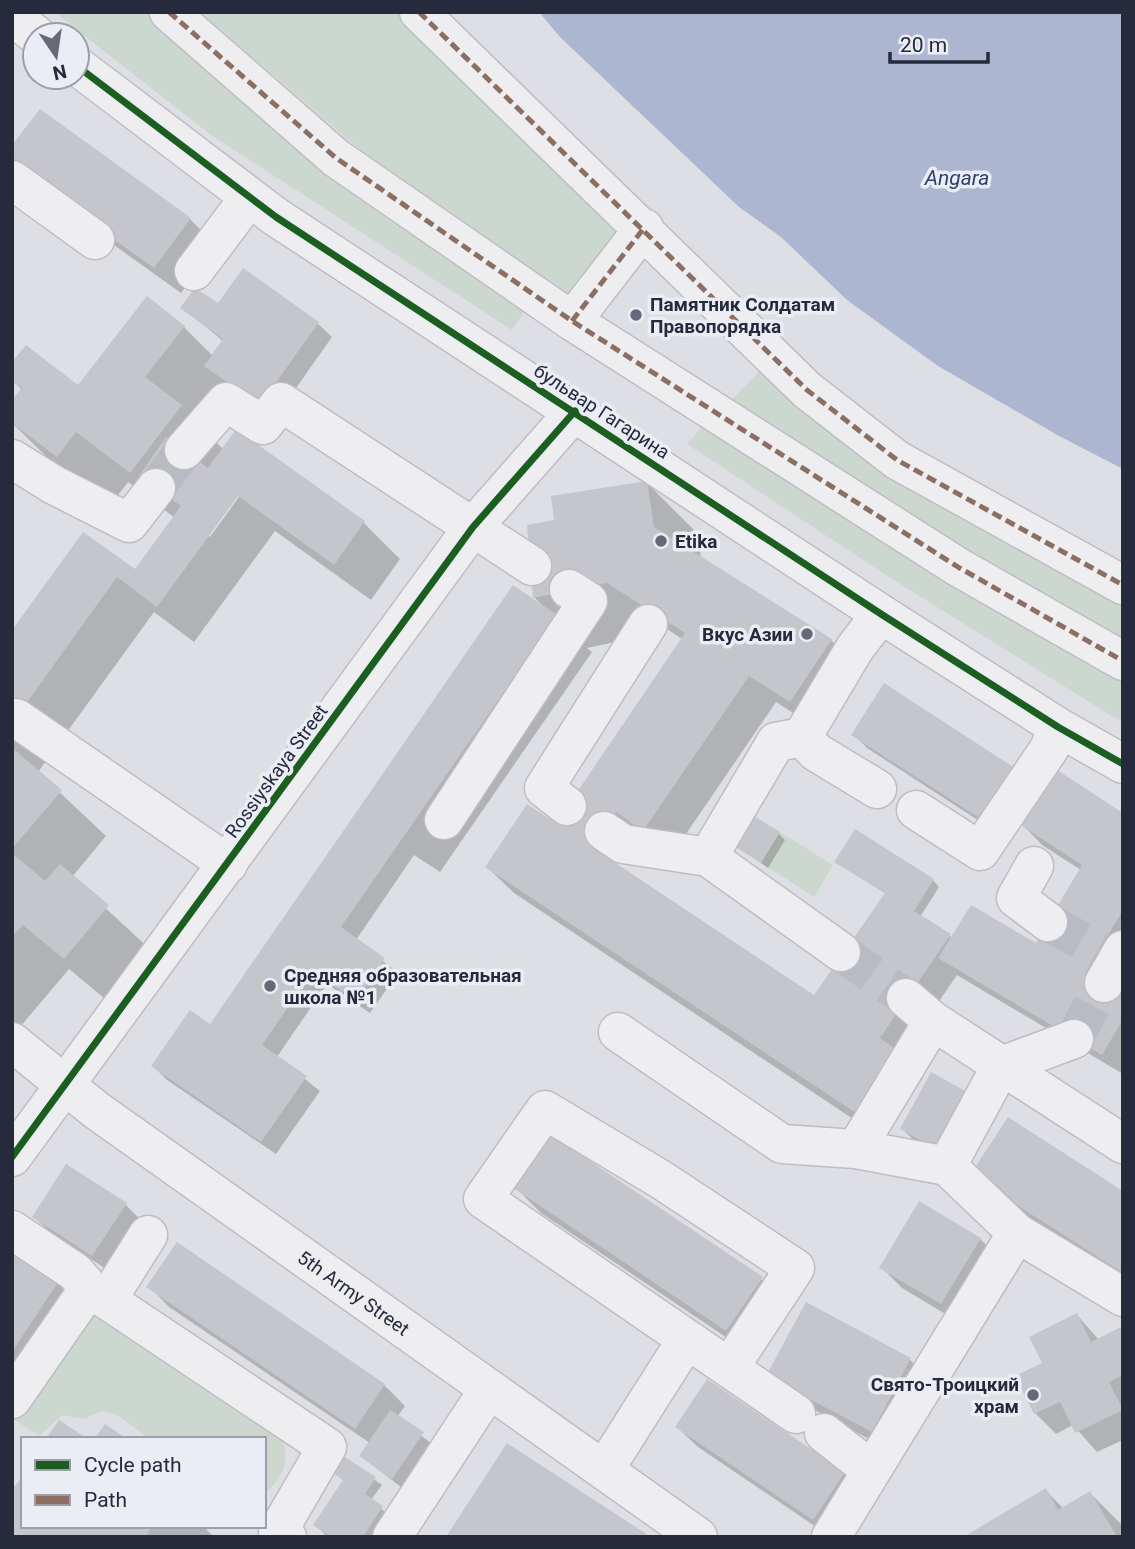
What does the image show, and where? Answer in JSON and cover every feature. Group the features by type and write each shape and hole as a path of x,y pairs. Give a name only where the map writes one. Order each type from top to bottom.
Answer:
{"street":[{"path":"169,12 336,158 572,321 958,567 1123,661"},
{"path":"419,12 644,228 807,390 897,460 1123,585"},
{"name":"бульвар Гагарина","path":"91,77 249,198 881,614 1058,727 1123,764"},
{"path":"12,180 95,240"},
{"path":"194,271 249,198"},
{"path":"572,321 644,228"},
{"path":"184,450 226,402 263,425 281,402 532,566"},
{"name":"Rossiyskaya Street","path":"12,1157 473,527 575,411"},
{"path":"12,459 54,485 129,523 156,488"},
{"path":"444,820 587,601 569,589"},
{"path":"708,857 776,742 802,737 855,648 881,614"},
{"path":"567,806 544,788 648,624"},
{"path":"16,718 228,864"},
{"path":"916,810 980,851 1049,749 1058,727"},
{"path":"802,737 816,752 877,789"},
{"path":"604,831 623,844 708,857 841,952"},
{"path":"1034,866 1017,898 1048,922"},
{"path":"856,1149 920,1010 1001,1066 1123,1144"},
{"path":"618,1032 747,1107 782,1144 856,1149 947,1166 1017,1233 1123,1297"},
{"path":"947,1166 1001,1066 1074,1039"},
{"name":"5th Army Street","path":"12,1042 65,1087 698,1537"},
{"path":"729,1368 794,1268 660,1179 545,1110 483,1199 729,1368 810,1423 870,1469"},
{"path":"12,1230 75,1272 98,1294 327,1447 278,1531 287,1537"},
{"path":"831,1537 870,1469 1017,1233"},
{"path":"12,1399 148,1235"},
{"path":"604,1470 687,1339"},
{"path":"392,1537 489,1389"}],"shaded area":[{"path":"54,12 149,12 300,146 525,311 512,330 211,135 91,41 91,21 65,21"},
{"path":"200,12 400,12 629,232 574,303 360,150"},
{"path":"761,370 1123,600 1123,652 725,406"},
{"path":"708,420 814,490 1123,681 1123,723 889,577 687,444"},
{"path":"780,832 833,865 814,897 761,863"},
{"path":"90,1298 277,1429 285,1448 285,1463 279,1478 266,1493 266,1437 147,1437 117,1415 102,1411 84,1419 62,1415 39,1436 12,1418"}],"water":[{"name":"Angara","path":"539,12 1123,12 1123,469 1059,436 938,366 847,300 781,237 739,207 560,37"}],"building":[{"path":"40,109 191,218 154,268 12,167 12,145"},
{"path":"243,268 319,322 260,405 204,366 223,339 180,308 195,288 218,303"},
{"path":"147,296 185,326 145,377 182,405 130,473 76,432 57,457 12,423 12,400 22,388 12,381 12,362 26,345 78,385"},
{"path":"236,429 365,521 334,565 238,496 157,607 117,577 12,723 12,630 83,532 135,569 181,506 139,476 166,437 208,468"},
{"path":"647,481 654,527 832,639 790,702 749,676 643,831 616,812 593,848 814,995 885,893 834,862 855,829 934,879 914,911 951,934 880,1038 898,1051 856,1113 485,867 527,804 556,823 685,633 607,583 533,598 527,525 554,520 551,496"},
{"name":"Средняя образовательная школа №1","path":"513,585 557,615 341,927 385,958 356,1001 313,971 262,1045 307,1076 261,1142 151,1066 190,1010 210,1024"},
{"path":"884,683 1024,774 990,825 851,735"},
{"path":"12,748 62,790 12,849"},
{"path":"1054,768 1123,813 1123,910 1086,972 1123,994 1123,1019 1102,1055 938,958 971,905 1036,943 1082,865 1019,824"},
{"path":"752,815 780,832 761,863 734,846"},
{"path":"12,853 45,881 60,864 109,905 64,959 23,925 12,937"},
{"path":"931,1072 969,1093 938,1150 900,1129"},
{"path":"1008,1117 1123,1191 1123,1273 970,1175"},
{"path":"548,1133 763,1277 726,1331 512,1187"},
{"path":"66,1164 127,1203 92,1256 32,1217"},
{"path":"919,1201 981,1238 941,1304 879,1268"},
{"path":"177,1242 385,1384 355,1429 146,1287"},
{"path":"12,1249 62,1276 12,1352"},
{"path":"806,1302 911,1358 872,1432 766,1376"},
{"path":"1077,1313 1091,1342 1123,1326 1123,1375 1109,1382 1123,1410 1075,1433 1060,1402 1034,1414 1015,1376 1042,1363 1029,1337"},
{"path":"707,1379 845,1472 813,1520 675,1427"},
{"path":"390,1410 424,1432 392,1479 359,1456"},
{"path":"59,1420 85,1437 47,1437"},
{"path":"105,1424 124,1437 96,1437"},
{"path":"507,1443 651,1537 446,1537"},
{"path":"343,1456 376,1477 365,1494 383,1506 363,1537 331,1537 313,1525 343,1480 333,1473"},
{"path":"21,1478 21,1528 151,1528 146,1537 12,1537 12,1491"},
{"path":"1046,1488 1058,1510 1090,1491 1117,1537 963,1537"}],"tunnel":[{"path":"156,488 184,450"},
{"path":"1048,922 1099,951"},
{"path":"841,952 906,998"},
{"path":"1074,1039 1104,983"}],"marked path":[{"path":"169,12 336,158 572,321 958,567 1123,661"},
{"path":"419,12 807,390 897,460 1123,585"},
{"path":"572,321 644,228"}],"cycle path":[{"path":"91,77 276,217 881,614 1058,727 1123,764"},
{"path":"12,1157 473,527 575,411"}],"place":[{"name":"Памятник Солдатам Правопорядка","path":"636,315"},
{"name":"Etika","path":"661,541"},
{"name":"Вкус Азии","path":"807,634"},
{"name":"Средняя образовательная школа №1","path":"270,986"},
{"name":"Свято-Троицкий храм","path":"1033,1395"}]}
